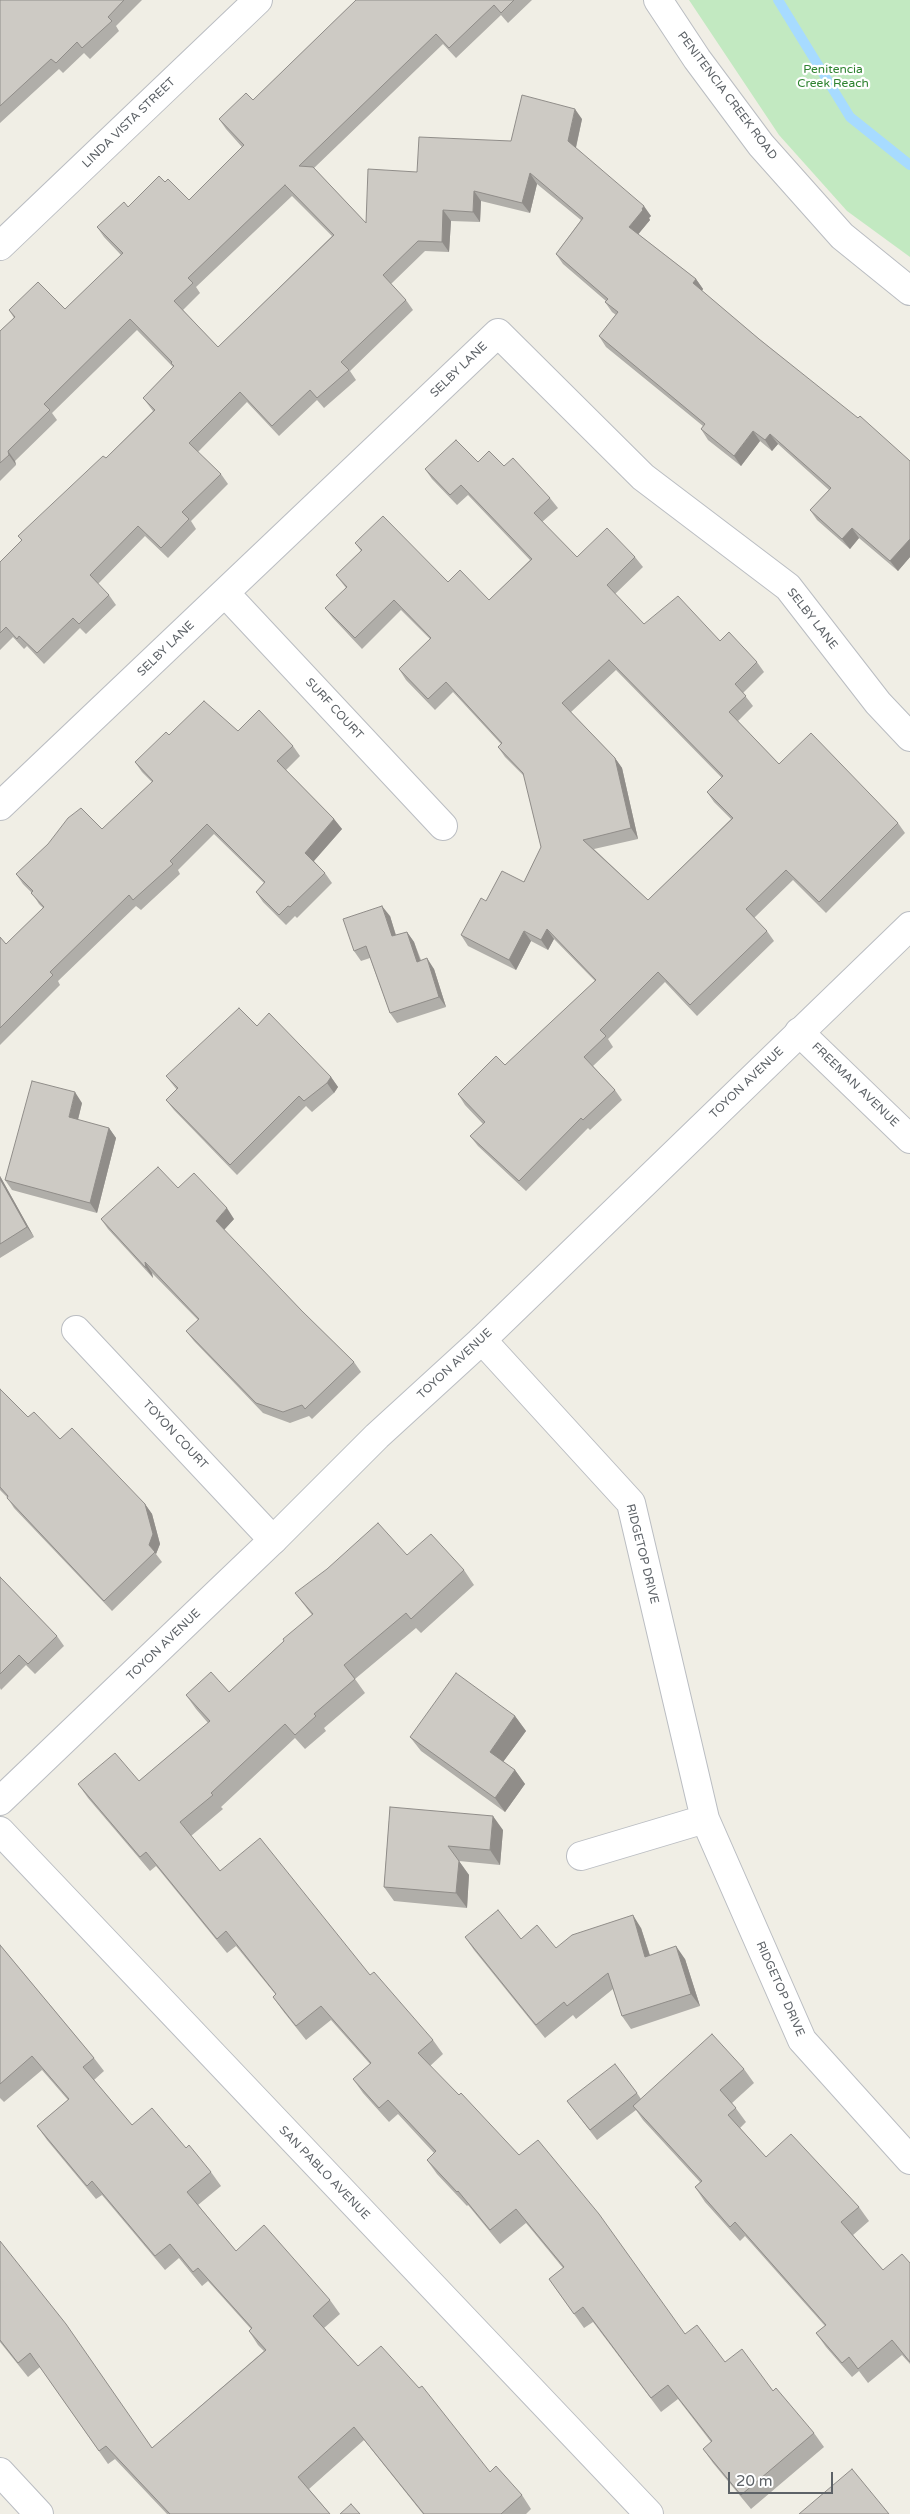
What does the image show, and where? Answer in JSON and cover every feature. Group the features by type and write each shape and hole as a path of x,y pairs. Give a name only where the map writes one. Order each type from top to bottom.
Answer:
{"street":[{"name":"LINDA VISTA STREET","path":"0,246 258,0"},
{"name":"PENITENCIA CREEK ROAD","path":"658,0 697,59 761,145 842,236 910,291"},
{"name":"SELBY LANE","path":"0,806 498,333 643,476 788,587 878,703 910,737"},
{"name":"SURF COURT","path":"225,592 444,826"},
{"name":"TOYON AVENUE","path":"0,1801 273,1540 377,1436 482,1340 910,926"},
{"name":"FREEMAN AVENUE","path":"800,1032 910,1139"},
{"name":"TOYON COURT","path":"76,1330 273,1540"},
{"name":"RIDGETOP DRIVE","path":"482,1340 631,1503 705,1819 802,2040 910,2160"},
{"path":"581,1856 705,1819"},
{"name":"SAN PABLO AVENUE","path":"0,1831 649,2514"},
{"path":"0,2472 39,2514"}],"green space":[{"name":"Penitencia Creek Reach","path":"689,0 910,0 910,257 847,211 779,135"}],"building":[{"path":"0,0 124,0 108,17 112,21 82,48 77,42 56,63 51,59 0,106"},
{"path":"356,0 514,0 501,13 494,5 449,48 436,34 299,166 313,167 366,223 368,169 417,172 419,137 511,141 522,95 575,109 568,141 644,206 643,210 629,227 696,279 693,283 759,339 858,418 860,416 910,461 910,539 890,561 852,528 842,539 810,510 831,488 770,434 765,440 753,431 734,456 701,429 705,424 599,336 618,312 605,302 608,299 556,254 583,218 530,173 522,203 474,191 473,212 443,210 442,242 418,241 383,275 406,300 341,362 349,370 317,398 310,390 272,426 240,392 189,443 221,474 182,512 189,519 161,548 138,526 90,575 109,595 79,624 73,618 37,653 19,636 17,639 6,627 0,633 0,562 22,540 18,536 103,456 106,458 155,410 143,398 174,366 130,319 44,404 50,410 8,451 9,455 0,463 0,331 15,317 9,310 38,282 65,309 123,253 97,227 124,202 128,207 159,176 165,182 168,179 189,200 244,145 219,119 246,93 253,100","holes":["285,185 334,235 218,347 174,301 193,283 188,278"]},
{"path":"456,440 478,462 489,451 504,466 513,458 550,498 534,513 577,557 607,528 635,557 607,585 644,624 678,596 720,641 729,632 757,662 735,684 746,696 729,712 779,764 811,733 898,823 819,902 786,870 746,909 767,931 690,1005 658,972 600,1030 606,1036 584,1057 615,1090 583,1120 581,1118 519,1181 470,1136 485,1122 458,1094 496,1056 505,1065 596,980 547,929 541,940 524,931 509,960 461,935 481,898 486,901 502,871 524,882 541,847 523,773 498,747 502,743 446,682 428,699 399,669 431,638 394,600 355,638 325,608 347,587 336,575 362,550 355,543 383,516 448,582 460,570 489,600 532,559 461,485 450,495 425,469","holes":["609,660 723,776 707,792 733,818 648,900 583,840 631,828 615,758 562,703"]},
{"path":"204,701 238,731 259,710 293,746 277,761 334,819 305,853 325,873 290,907 288,906 279,915 256,892 265,882 207,824 170,861 173,864 133,900 129,895 50,972 53,975 0,1028 0,937 6,944 44,907 31,893 33,891 16,874 48,844 68,818 81,808 102,829 153,781 135,762 166,732 169,735"},
{"path":"382,906 392,936 407,932 417,962 427,958 439,997 390,1013 366,946 354,951 343,919"},
{"path":"239,1008 257,1026 269,1013 331,1077 327,1083 304,1101 299,1096 230,1165 166,1100 178,1088 166,1076"},
{"path":"32,1081 75,1092 69,1117 109,1128 90,1203 5,1180"},
{"path":"158,1167 178,1188 194,1173 227,1208 216,1221 354,1362 305,1409 302,1405 283,1412 256,1403 186,1331 199,1319 145,1262 146,1268 101,1219"},
{"path":"0,1179 27,1227 0,1244"},
{"path":"0,1389 28,1417 34,1412 60,1439 72,1428 145,1504 153,1534 149,1545 155,1552 104,1601 7,1498 8,1496 0,1487"},
{"path":"378,1523 407,1555 431,1534 464,1570 411,1619 406,1613 344,1665 355,1679 314,1714 316,1716 295,1735 285,1724 211,1793 213,1795 180,1822 220,1871 260,1838 370,1975 374,1972 433,2040 418,2053 459,2095 461,2093 519,2155 538,2140 599,2214 685,2334 697,2325 725,2362 742,2349 773,2391 776,2388 814,2433 741,2495 703,2449 712,2441 668,2385 651,2398 583,2307 574,2314 549,2279 564,2267 516,2209 490,2230 458,2191 427,2160 436,2151 388,2100 379,2108 353,2079 371,2063 321,2006 296,2026 273,1997 276,1994 226,1931 217,1939 146,1852 140,1857 78,1784 115,1753 139,1781 210,1721 186,1695 211,1672 229,1692 284,1641 283,1639 313,1614 295,1593 327,1569"},
{"path":"0,1577 57,1636 28,1664 19,1655 0,1674"},
{"path":"456,1673 515,1716 490,1752 515,1770 495,1798 410,1737"},
{"path":"390,1807 493,1816 490,1850 448,1846 459,1861 456,1893 384,1887"},
{"path":"498,1910 521,1939 537,1925 556,1948 572,1935 633,1915 645,1957 676,1946 691,1994 622,2016 608,1973 567,2006 564,2002 536,2025 465,1937"},
{"path":"0,1945 94,2058 83,2067 132,2125 152,2108 186,2148 189,2145 211,2172 187,2192 236,2251 264,2225 330,2300 313,2316 358,2366 381,2346 419,2388 422,2386 490,2472 496,2466 522,2495 501,2514 424,2514 354,2427 298,2477 330,2514 170,2514 106,2446 99,2451 30,2353 18,2363 0,2340 0,2241 66,2324 152,2448 266,2350 249,2331 252,2328 198,2268 193,2272 170,2244 155,2256 92,2181 87,2186 37,2126 69,2099 32,2056 0,2084"},
{"path":"712,2034 744,2069 720,2090 736,2108 728,2115 766,2157 791,2134 859,2207 841,2222 883,2270 902,2254 910,2263 910,2362 892,2340 858,2369 849,2357 842,2363 816,2333 826,2325 735,2222 730,2227 695,2187 702,2181 633,2106"},
{"path":"615,2064 637,2093 590,2130 567,2101"},
{"path":"852,2469 889,2514 799,2514"},
{"path":"351,2504 360,2514 340,2514"}],"waterway":[{"path":"778,0 850,117 910,165"}]}
